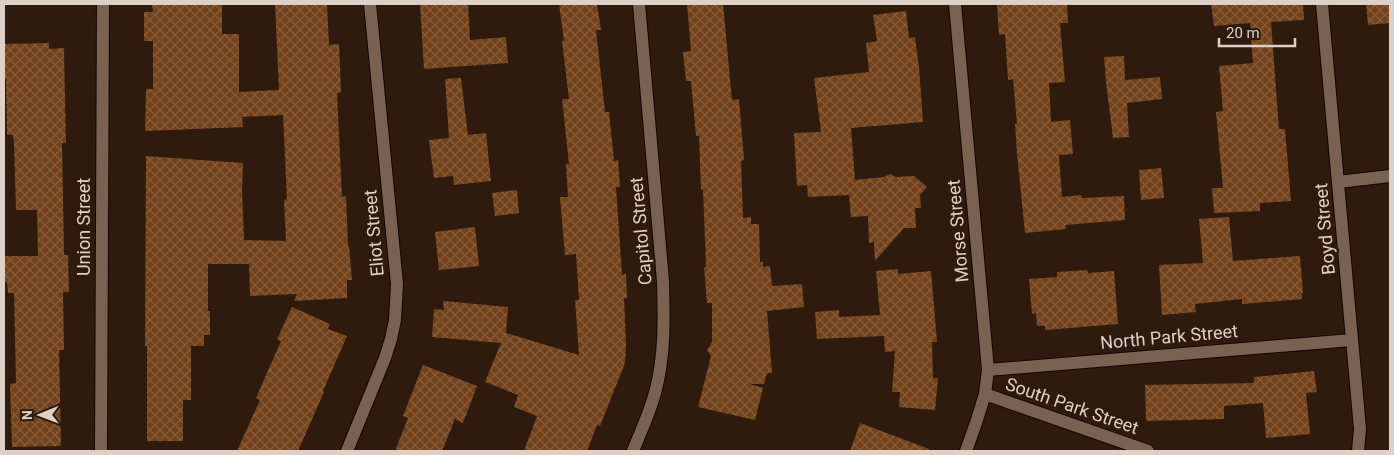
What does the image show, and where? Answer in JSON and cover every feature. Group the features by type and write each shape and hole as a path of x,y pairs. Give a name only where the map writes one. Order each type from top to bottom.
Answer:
{"street":[{"name":"Union Street","path":"101,451 103,4"},
{"name":"Eliot Street","path":"347,451 385,358 393,330 397,284 370,4"},
{"name":"Capitol Street","path":"634,451 656,389 663,349 664,327 662,271 639,4"},
{"name":"Morse Street","path":"955,4 988,370 985,394 966,451"},
{"name":"Boyd Street","path":"1322,4 1360,429 1358,451"},
{"path":"1338,182 1390,176"},
{"name":"North Park Street","path":"988,370 1352,340"},
{"name":"South Park Street","path":"985,394 1148,451"}],"building":[{"path":"152,4 222,4 222,34 239,34 239,92 279,90 275,4 327,4 329,45 339,44 341,92 337,93 342,197 346,196 348,246 352,280 347,280 347,298 294,301 297,294 250,296 249,264 208,264 210,335 204,335 204,346 191,346 191,400 183,400 183,441 147,441 147,346 145,346 146,156 243,163 244,240 286,241 284,200 287,199 283,115 242,117 243,127 145,131 146,89 153,89 153,41 144,41 144,12 153,12"},
{"path":"420,4 468,4 470,40 506,37 508,63 424,69"},
{"path":"559,4 597,4 601,30 596,30 605,112 609,112 614,161 618,160 620,187 616,187 622,275 626,274 627,298 624,298 625,363 600,426 597,425 587,451 524,451 537,416 514,407 518,395 485,382 501,343 432,337 434,309 444,310 443,301 508,307 506,333 579,355 575,300 579,300 576,254 565,255 560,197 568,197 566,164 569,164 562,99 569,99"},
{"path":"687,4 723,4 732,100 739,99 744,160 741,161 743,218 751,217 751,224 759,224 760,262 763,262 763,267 770,266 772,286 802,284 804,307 767,311 772,373 767,373 764,384 750,384 763,388 755,420 698,407 711,356 707,350 712,342 712,303 707,303 704,267 706,267 699,136 696,136 691,81 686,81 683,52 691,51"},
{"path":"997,4 1067,4 1068,23 1060,23 1065,82 1049,83 1051,122 1070,120 1073,154 1059,155 1062,197 1081,195 1082,198 1124,196 1125,220 1065,225 1066,229 1025,233 1017,154 1015,124 1017,124 1013,79 1008,80 1005,34 999,35"},
{"path":"1211,4 1303,4 1304,20 1271,22 1279,129 1285,129 1291,201 1260,203 1260,211 1214,213 1212,188 1223,188 1216,112 1223,111 1219,66 1253,63 1250,23 1214,26"},
{"path":"1366,4 1390,4 1390,23 1368,25"},
{"path":"906,11 909,38 915,37 923,122 851,128 855,180 884,177 890,174 896,177 914,176 927,187 920,195 921,208 915,208 916,228 904,228 875,261 874,242 869,243 868,216 851,217 849,195 808,197 807,185 797,186 794,133 821,132 814,78 869,72 866,43 877,41 873,15"},
{"path":"49,43 49,49 64,48 66,143 62,143 64,255 68,255 69,292 63,292 64,350 59,350 61,446 12,447 10,384 16,383 14,293 8,293 7,282 4,282 4,256 38,256 37,210 16,210 13,135 7,135 4,44"},
{"path":"1124,56 1125,80 1160,77 1162,99 1127,103 1129,137 1113,138 1104,57"},
{"path":"461,78 468,135 486,133 491,181 454,185 453,176 434,178 429,140 449,138 445,79"},
{"path":"1161,168 1164,198 1141,200 1139,170"},
{"path":"517,190 519,213 495,216 492,193"},
{"path":"1229,217 1233,261 1300,256 1302,299 1242,304 1242,299 1195,304 1196,312 1162,315 1159,265 1203,263 1199,219"},
{"path":"475,227 479,266 439,270 435,232"},
{"path":"898,269 898,274 931,271 937,342 932,342 933,378 938,378 935,410 899,407 900,392 892,392 895,351 885,352 884,336 817,339 815,312 839,310 839,317 880,315 876,271"},
{"path":"1087,270 1088,273 1114,271 1118,324 1045,330 1045,326 1037,326 1036,313 1032,314 1029,279 1057,277 1057,272"},
{"path":"292,307 330,324 328,329 347,336 298,451 237,451 260,400 256,398 281,341 277,339"},
{"path":"423,365 477,386 463,423 455,419 442,451 395,451 408,418 403,416"},
{"path":"1314,371 1317,392 1306,393 1310,434 1266,438 1263,403 1224,406 1224,419 1146,421 1145,385 1254,383 1254,377"},
{"path":"860,423 929,449 929,451 850,451"}]}
